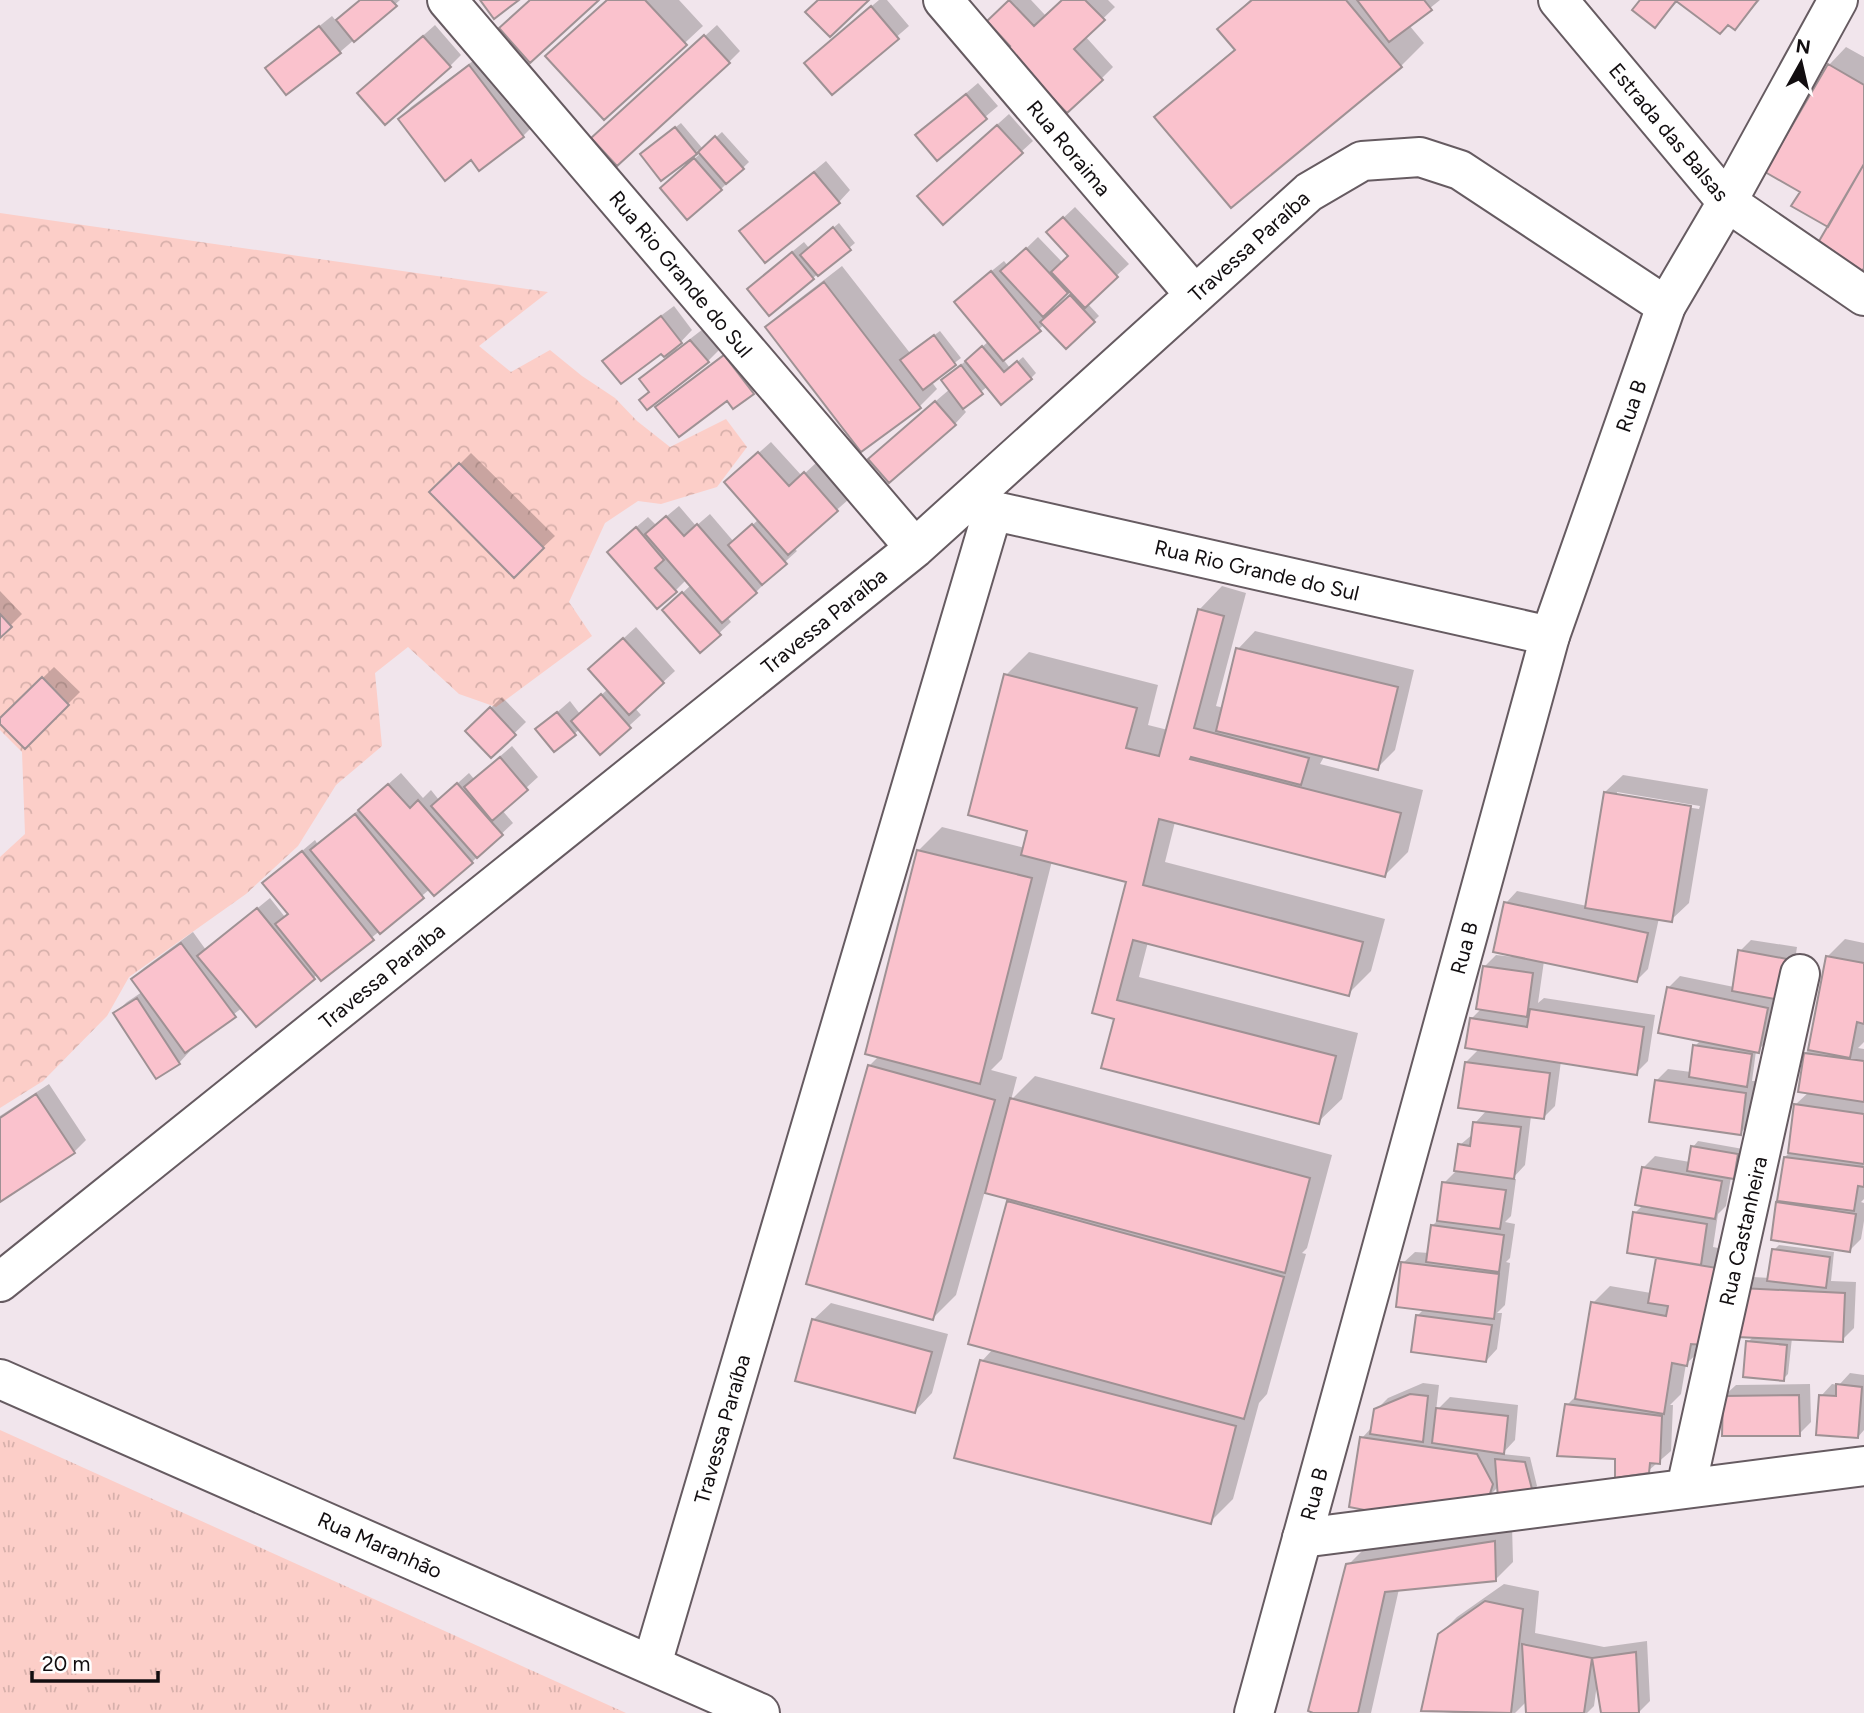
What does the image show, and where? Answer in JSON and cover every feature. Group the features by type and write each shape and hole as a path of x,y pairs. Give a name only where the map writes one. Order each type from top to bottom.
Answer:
{"street":[{"name":"Rua Rio Grande do Sul","path":"447,0 915,548"},
{"name":"Rua Roraima","path":"943,0 1195,295"},
{"name":"Estrada das Balsas","path":"1558,0 1727,202 1864,296"},
{"name":"Rua B","path":"1254,1713 1550,636 1666,306 1727,202 1838,0"},
{"name":"Travessa Paraíba","path":"0,1282 915,548 978,507 1195,295 1309,191 1362,161 1420,157 1460,170 1666,306"},
{"name":"Rua Rio Grande do Sul","path":"978,507 1550,636"},
{"name":"Travessa Paraíba","path":"652,1664 978,507"},
{"name":"Rua Castanheira","path":"1686,1488 1800,974"},
{"name":"Rua Maranhão","path":"0,1379 760,1713"},
{"path":"1302,1538 1864,1466"}],"green space":[{"path":"0,213 548,292 479,346 511,372 550,350 615,398 637,421 670,447 726,419 747,447 717,487 661,504 638,501 605,523 569,602 592,636 496,707 459,694 408,647 375,673 382,746 336,785 298,846 246,894 129,977 107,1016 43,1081 0,1108 0,857 25,834 22,752 0,730"},
{"path":"0,1430 626,1713 0,1713"}],"building":[{"path":"360,0 391,0 397,6 354,42 336,20"},
{"path":"480,0 519,0 494,19"},
{"path":"530,0 599,0 530,63 499,28"},
{"path":"607,0 645,0 687,45 604,120 545,56"},
{"path":"818,0 869,0 830,37 805,12"},
{"path":"1009,0 1034,26 1062,0 1085,0 1105,20 1074,49 1103,80 1067,113 1006,49 1010,46 987,21"},
{"path":"1252,0 1346,0 1402,67 1231,208 1154,117 1235,50 1217,29"},
{"path":"1357,0 1424,0 1432,10 1389,42"},
{"path":"1640,0 1758,0 1735,30 1728,25 1720,34 1676,1 1655,28 1632,10"},
{"path":"871,6 899,39 832,95 804,63"},
{"path":"319,26 341,53 286,95 265,68"},
{"path":"704,35 730,63 617,166 591,138"},
{"path":"423,36 451,67 385,125 357,93"},
{"path":"1828,64 1864,85 1864,164 1828,227 1791,206 1800,192 1765,172"},
{"path":"469,65 524,137 479,171 471,160 445,181 398,119"},
{"path":"966,94 987,119 937,161 915,135"},
{"path":"997,125 1023,153 943,225 917,196"},
{"path":"675,127 697,154 661,181 640,154"},
{"path":"715,136 744,169 726,184 698,152"},
{"path":"694,158 722,190 687,220 660,188"},
{"path":"1864,164 1864,268 1859,277 1815,248"},
{"path":"814,172 840,203 765,263 739,231"},
{"path":"1063,217 1118,277 1085,308 1051,272 1068,256 1046,232"},
{"path":"833,227 851,250 818,276 800,255"},
{"path":"1026,248 1068,293 1043,317 1000,271"},
{"path":"792,252 814,279 769,316 747,289"},
{"path":"991,271 1041,331 1003,361 954,302"},
{"path":"824,282 921,408 861,452 765,327"},
{"path":"1070,295 1095,322 1066,349 1040,322"},
{"path":"661,316 682,343 664,357 661,354 621,384 602,361"},
{"path":"934,335 956,365 923,390 900,360"},
{"path":"690,340 709,362 647,410 639,400 649,392 639,379"},
{"path":"982,346 1004,372 1017,361 1032,379 1001,405 965,361"},
{"path":"724,355 754,394 733,409 727,401 679,437 655,407"},
{"path":"961,365 983,394 963,409 941,380"},
{"path":"935,401 956,425 889,483 868,459"},
{"path":"758,452 789,486 804,472 838,511 788,555 724,482"},
{"path":"459,463 544,548 514,578 429,492"},
{"path":"666,516 684,536 697,524 757,593 722,623 645,534"},
{"path":"752,524 787,564 762,585 728,545"},
{"path":"636,527 664,560 655,568 677,592 657,609 607,552"},
{"path":"682,592 721,635 700,653 662,610"},
{"path":"1198,609 1224,616 1194,728 1309,758 1301,785 1191,757 1190,759 1401,813 1385,877 1159,819 1143,885 1363,942 1349,996 1133,940 1117,1000 1336,1056 1319,1124 1101,1068 1114,1019 1092,1013 1126,882 1021,855 1027,831 968,815 1004,674 1137,708 1126,748 1159,756"},
{"path":"0,614 12,627 0,638"},
{"path":"623,638 664,683 629,715 588,669"},
{"path":"1236,648 1398,687 1378,770 1216,731"},
{"path":"42,677 69,705 25,749 0,724 0,718"},
{"path":"601,694 631,728 600,755 571,721"},
{"path":"490,707 516,735 491,758 465,731"},
{"path":"557,712 576,735 554,752 535,729"},
{"path":"500,757 528,790 492,821 464,787"},
{"path":"457,783 503,835 477,858 431,806"},
{"path":"388,784 410,808 418,800 473,863 434,896 358,810"},
{"path":"1604,792 1691,806 1672,922 1585,908"},
{"path":"355,814 424,898 380,934 310,850"},
{"path":"917,850 1032,878 980,1084 865,1054"},
{"path":"302,851 374,940 321,981 275,924 288,914 262,883"},
{"path":"1504,902 1648,933 1637,982 1493,952"},
{"path":"257,908 315,979 256,1027 197,956"},
{"path":"181,943 236,1017 185,1053 131,979"},
{"path":"1738,950 1787,959 1780,1000 1732,991"},
{"path":"1826,956 1864,963 1864,1024 1857,1022 1850,1058 1808,1050"},
{"path":"1483,966 1533,973 1527,1017 1476,1009"},
{"path":"1667,987 1768,1008 1759,1053 1658,1033"},
{"path":"137,998 180,1064 156,1079 113,1013"},
{"path":"1530,1009 1644,1027 1637,1075 1465,1048 1470,1018 1527,1027"},
{"path":"1693,1045 1752,1054 1747,1087 1689,1077"},
{"path":"1804,1053 1864,1061 1864,1102 1798,1092"},
{"path":"1465,1062 1550,1073 1544,1119 1458,1108"},
{"path":"868,1065 995,1100 933,1320 806,1284"},
{"path":"1655,1080 1746,1093 1741,1135 1649,1122"},
{"path":"36,1094 75,1153 0,1202 0,1118"},
{"path":"1010,1098 1310,1178 1285,1273 985,1193"},
{"path":"1794,1104 1864,1114 1864,1164 1788,1153"},
{"path":"1473,1122 1521,1127 1514,1179 1454,1171 1458,1144 1470,1146"},
{"path":"1691,1146 1738,1154 1734,1179 1687,1171"},
{"path":"1784,1157 1864,1167 1864,1187 1858,1186 1854,1211 1777,1201"},
{"path":"1642,1167 1722,1181 1715,1219 1635,1205"},
{"path":"1442,1182 1506,1190 1500,1229 1437,1221"},
{"path":"1007,1201 1284,1277 1244,1419 968,1344"},
{"path":"1776,1202 1856,1214 1850,1252 1771,1240"},
{"path":"1633,1212 1707,1224 1701,1265 1627,1253"},
{"path":"1431,1225 1504,1235 1499,1272 1426,1262"},
{"path":"1772,1249 1830,1257 1826,1288 1767,1281"},
{"path":"1656,1258 1717,1268 1704,1345 1691,1344 1687,1366 1672,1363 1664,1414 1575,1399 1591,1302 1666,1316 1668,1306 1648,1303"},
{"path":"1401,1262 1499,1274 1494,1319 1396,1307"},
{"path":"1740,1288 1845,1293 1843,1342 1737,1337"},
{"path":"1416,1315 1492,1325 1486,1362 1411,1352"},
{"path":"812,1319 932,1352 915,1413 795,1381"},
{"path":"1746,1341 1787,1345 1784,1381 1743,1377"},
{"path":"980,1360 1236,1426 1211,1524 954,1458"},
{"path":"1836,1384 1862,1387 1858,1438 1816,1435 1819,1395 1836,1396"},
{"path":"1410,1394 1428,1396 1423,1442 1370,1434 1374,1409"},
{"path":"1799,1395 1800,1436 1722,1436 1723,1396"},
{"path":"1565,1404 1662,1416 1660,1464 1650,1463 1649,1473 1615,1478 1615,1459 1557,1456"},
{"path":"1436,1408 1508,1416 1504,1454 1432,1443"},
{"path":"1360,1437 1477,1454 1493,1484 1488,1500 1385,1514 1349,1507"},
{"path":"1495,1459 1525,1462 1533,1493 1498,1498"},
{"path":"1495,1541 1496,1581 1385,1592 1358,1713 1308,1711 1346,1564"},
{"path":"1485,1601 1523,1609 1511,1713 1421,1711 1438,1634"},
{"path":"1522,1644 1592,1658 1584,1713 1526,1713"},
{"path":"1636,1652 1639,1713 1601,1713 1592,1658"}]}
